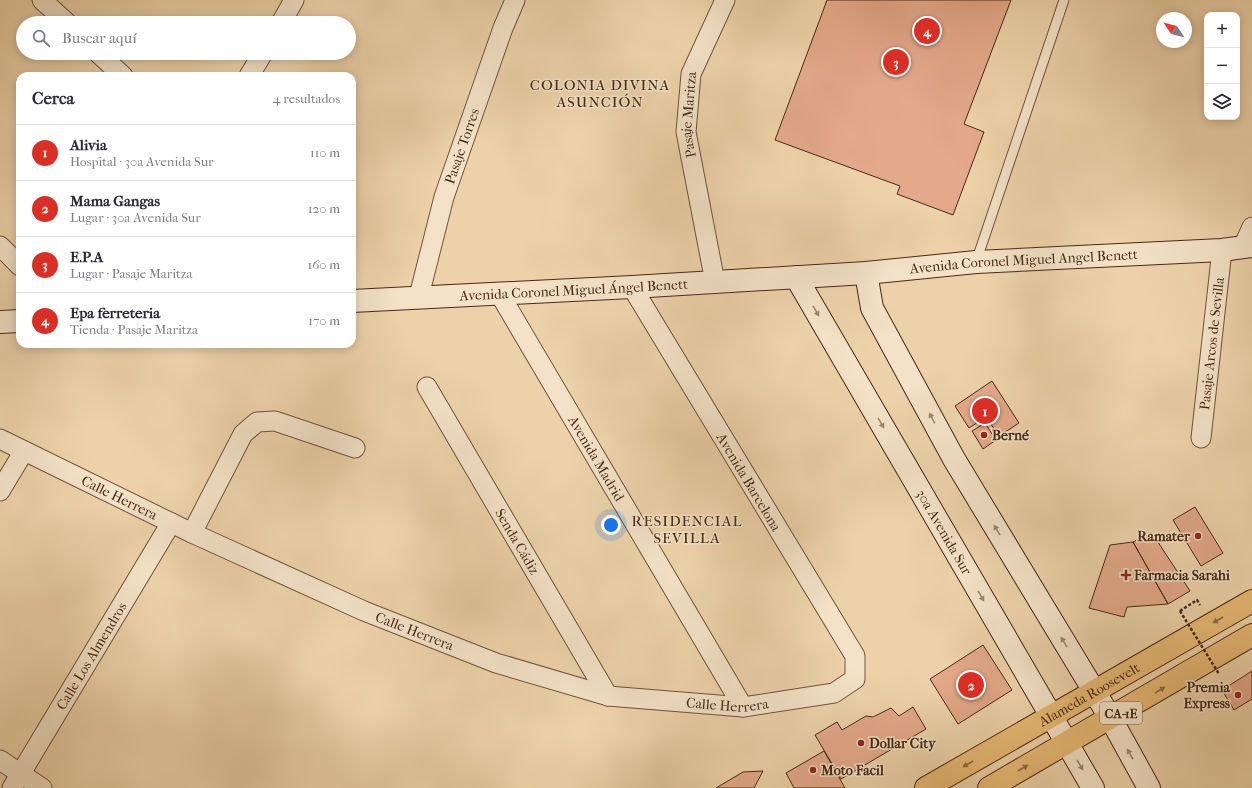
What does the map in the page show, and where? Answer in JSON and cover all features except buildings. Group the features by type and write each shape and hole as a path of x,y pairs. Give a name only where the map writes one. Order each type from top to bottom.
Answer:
{"highway":[{"name":"Alameda Roosevelt","path":"926,788 1252,601"},
{"name":"CA-1E","path":"989,788 1066,743 1111,719 1252,635"}],"street":[{"path":"42,0 59,16"},
{"path":"285,16 294,0"},
{"name":"Pasaje Torres","path":"419,296 444,197 503,28 515,0"},
{"name":"Pasaje Maritza","path":"715,282 686,132 691,74 726,0"},
{"path":"106,60 119,72"},
{"path":"251,72 259,60"},
{"name":"Pasaje Arcos de Sevilla","path":"1202,438 1239,248 1252,227"},
{"path":"0,246 16,262"},
{"name":"Avenida Coronel Miguel Angel Benett","path":"796,277 866,273 976,262 1239,248"},
{"path":"866,273 872,308 947,446 1111,719 1149,788"},
{"name":"Avenida Coronel Miguel Ángel Benett","path":"356,301 419,296 632,287 796,277"},
{"name":"30a Avenida Sur","path":"796,277 1093,788"},
{"name":"Avenida Barcelona","path":"632,287 855,656 855,679"},
{"name":"Avenida Madrid","path":"499,293 743,707"},
{"path":"0,322 16,321"},
{"name":"Senda Cádiz","path":"427,387 608,696"},
{"path":"192,533 243,434 257,422 275,421 355,448"},
{"name":"Calle Herrera","path":"0,439 192,533 364,611 496,663 608,696 743,707 834,693 855,679"},
{"path":"0,491 24,451"},
{"name":"Calle Los Almendros","path":"16,781 171,523"},
{"path":"0,760 16,781 42,788"}],"lane":[{"path":"976,262 1064,0"}],"path":[{"path":"1197,600 1180,611 1219,674"}],"place":[{"name":"Epa ferreteria","path":"927,31"},
{"name":"E.P.A","path":"896,62"},
{"name":"Alivia","path":"985,411"},
{"name":"Berné","path":"984,435"},
{"name":"Ramater","path":"1198,536"},
{"name":"Farmacia Sarahi","path":"1126,575"},
{"name":"Mama Gangas","path":"971,685"},
{"name":"Premia Express","path":"1238,695"},
{"name":"Dollar City","path":"861,743"},
{"name":"Moto Facil","path":"813,770"}],"district":[{"name":"COLONIA DIVINA ASUNCIÓN","path":"600,94"},
{"name":"RESIDENCIAL SEVILLA","path":"687,530"}]}
